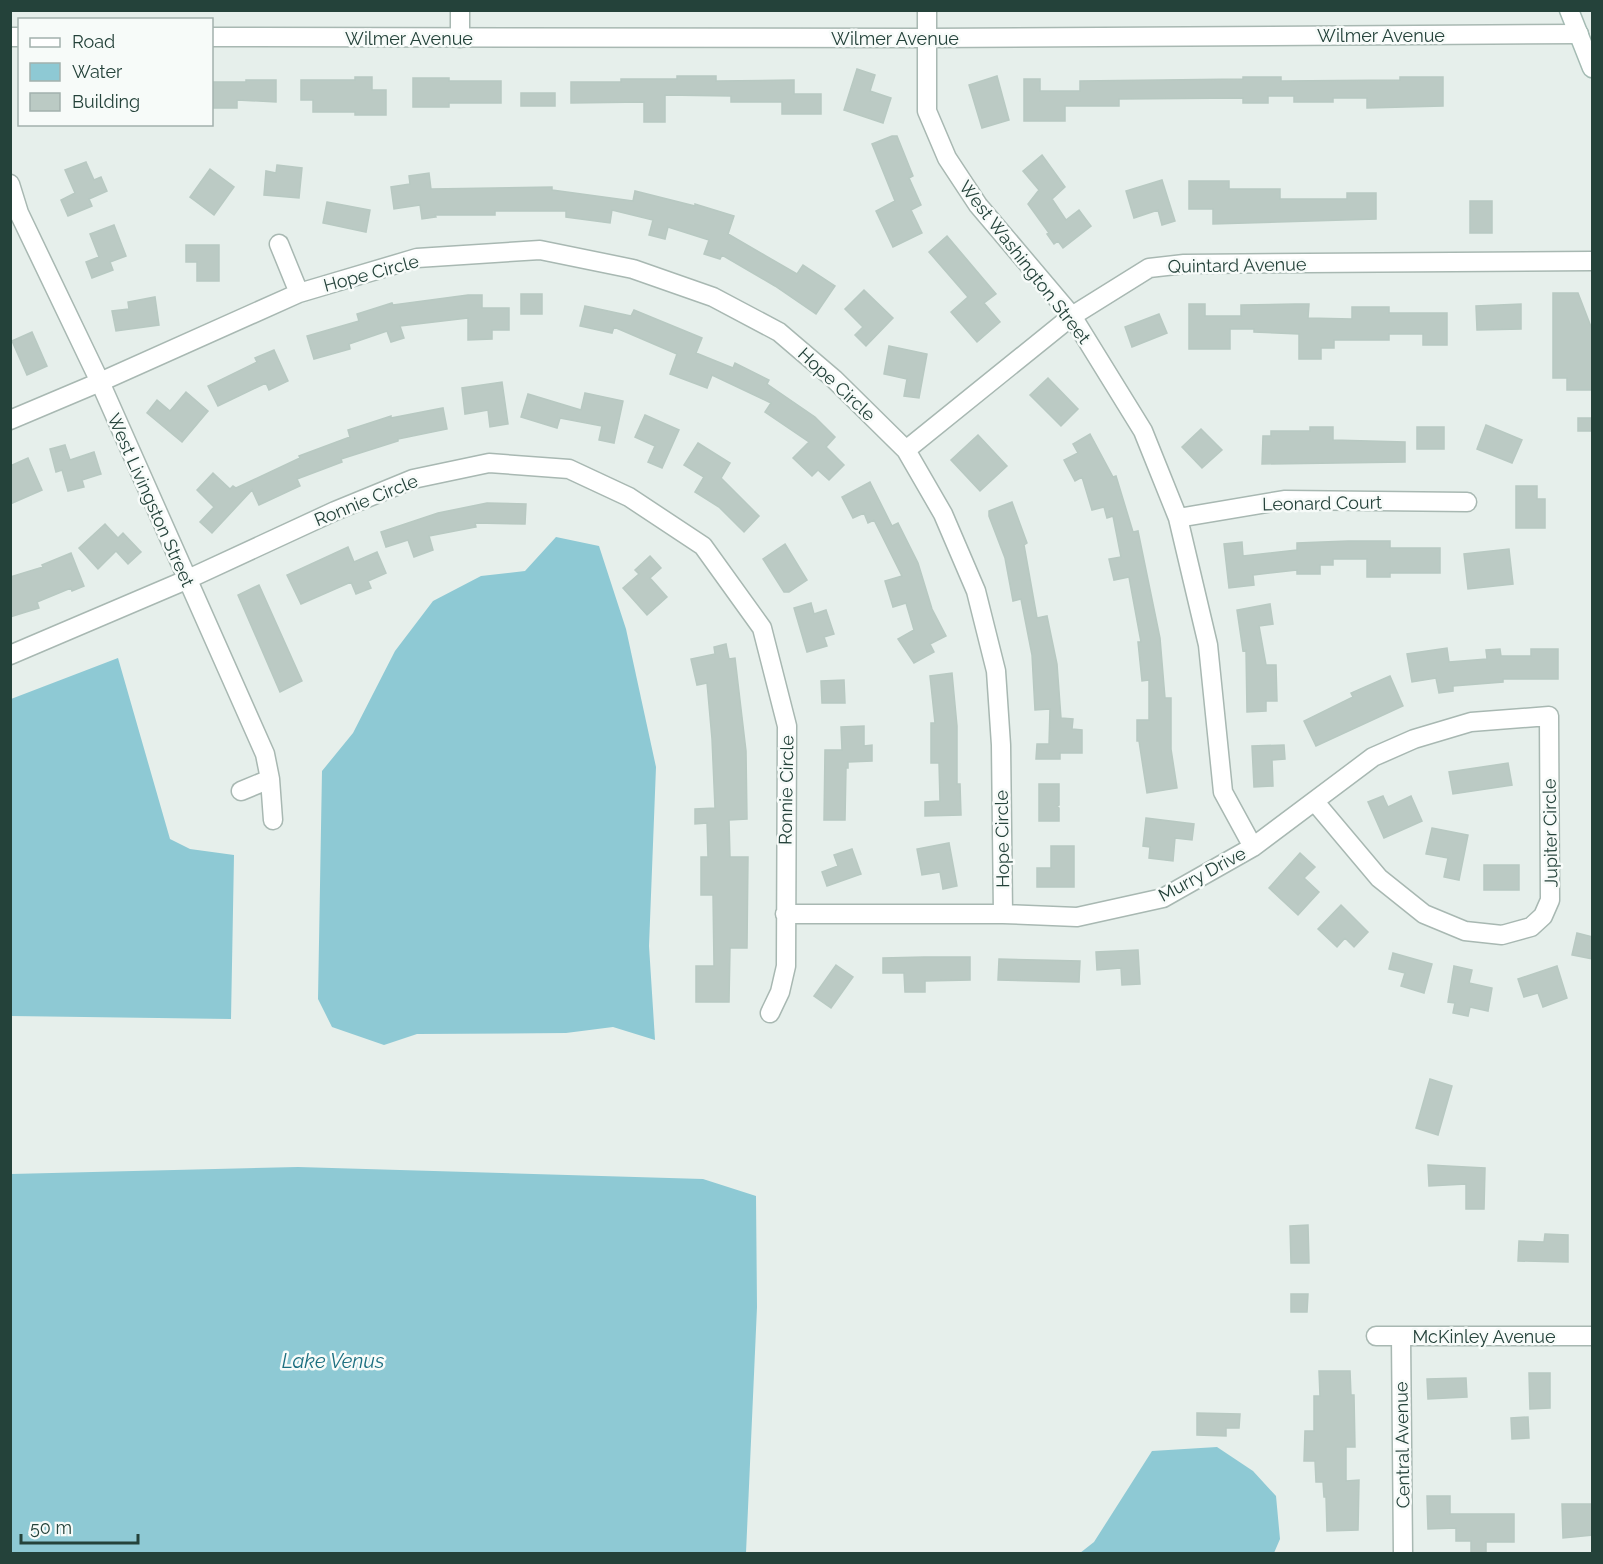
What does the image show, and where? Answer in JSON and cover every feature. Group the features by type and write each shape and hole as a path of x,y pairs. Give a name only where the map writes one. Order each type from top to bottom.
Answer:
{"street":[{"path":"460,10 460,38"},
{"name":"West Washington Street","path":"927,10 927,111 947,158 978,205 1071,316 1143,431 1178,518 1208,645 1223,792 1253,847"},
{"path":"1569,10 1593,68"},
{"name":"Wilmer Avenue","path":"213,37 927,38 1579,34"},
{"name":"West Livingston Street","path":"10,184 15,215 100,382 265,754 270,779 273,820"},
{"name":"Hope Circle","path":"279,244 299,293"},
{"name":"Hope Circle","path":"10,420 299,293 417,258 540,250 633,269 713,297 779,332 834,379 906,450 943,514 976,591 996,671 1001,745 1003,914"},
{"name":"Quintard Avenue","path":"906,450 1071,316 1149,267 1184,264 1593,261"},
{"name":"Ronnie Circle","path":"10,655 186,580 335,511 413,479 489,463 569,469 629,496 703,546 762,628 787,726 786,966 780,992 770,1014"},
{"name":"Leonard Court","path":"1178,518 1284,500 1467,502"},
{"name":"Murry Drive","path":"785,914 1003,914 1077,917 1163,898 1253,847 1373,757 1414,739 1471,722 1549,716"},
{"name":"Jupiter Circle","path":"1315,802 1379,878 1424,914 1465,931 1502,935 1531,927 1543,916 1551,900 1549,716"},
{"path":"241,791 270,779"},
{"name":"McKinley Avenue","path":"1376,1336 1593,1336"},
{"name":"Central Avenue","path":"1401,1336 1403,1554"}],"water":[{"path":"556,537 599,546 626,629 656,767 649,946 655,1040 613,1027 566,1033 417,1034 384,1045 332,1027 318,999 322,771 353,733 395,651 433,601 481,576 525,571"},
{"path":"118,658 170,839 190,849 234,855 231,1019 11,1016 11,699"},
{"name":"Lake Venus","path":"298,1167 703,1179 756,1196 757,1307 746,1553 11,1553 11,1174"},
{"path":"1217,1447 1253,1471 1276,1496 1280,1539 1274,1553 1080,1553 1094,1542 1152,1451"}],"building":[{"path":"857,69 875,75 870,91 891,98 883,123 844,110"},
{"path":"677,76 716,76 716,81 794,80 794,94 821,94 821,114 782,114 782,102 731,102 731,96 665,95 665,122 644,122 644,102 571,103 571,82 677,79"},
{"path":"997,76 1009,120 982,128 969,85"},
{"path":"355,77 372,77 372,90 386,90 386,115 313,112 313,100 301,100 301,80 355,80"},
{"path":"1243,77 1281,77 1281,81 1400,80 1400,77 1443,77 1443,106 1367,108 1367,98 1333,98 1333,102 1294,102 1294,96 1268,96 1268,103 1243,103 1243,98 1119,99 1119,106 1065,106 1065,121 1024,121 1024,79 1040,79 1040,91 1080,91 1080,81 1243,79"},
{"path":"413,78 501,81 501,103 449,103 449,107 413,107"},
{"path":"246,80 276,80 276,102 237,100 237,108 213,108 213,82 246,82"},
{"path":"521,93 555,93 555,106 521,106"},
{"path":"897,136 913,176 909,178 921,205 911,210 922,233 893,247 876,211 895,201 872,144"},
{"path":"1042,155 1065,187 1052,199 1066,220 1079,210 1091,226 1063,248 1058,241 1054,244 1047,234 1049,233 1028,204 1039,190 1023,171"},
{"path":"86,162 94,180 101,177 107,191 89,199 92,206 68,216 61,200 75,193 65,170"},
{"path":"277,165 302,168 299,198 264,195 266,171 276,173"},
{"path":"210,169 234,187 214,215 190,197"},
{"path":"429,173 431,189 552,187 552,190 633,201 635,191 695,206 695,204 734,216 728,234 797,274 803,265 835,286 816,314 775,286 722,255 720,259 704,254 709,240 668,227 665,239 649,235 653,220 612,210 610,223 566,217 566,211 495,211 495,215 435,215 436,217 422,219 420,205 394,209 391,187 410,184 409,176"},
{"path":"1162,180 1175,221 1162,225 1158,210 1134,218 1126,191"},
{"path":"1189,181 1229,181 1229,189 1280,189 1280,199 1347,199 1347,193 1376,193 1376,219 1213,224 1213,209 1189,209"},
{"path":"1470,201 1492,201 1492,233 1470,233"},
{"path":"327,202 370,210 366,232 323,223"},
{"path":"114,225 126,256 110,262 113,270 92,278 86,262 99,257 90,234"},
{"path":"947,236 996,294 984,303 1000,322 977,342 951,312 968,297 929,252"},
{"path":"186,245 219,245 219,281 197,281 197,262 186,262"},
{"path":"864,290 893,318 866,346 855,335 863,327 845,309"},
{"path":"1553,293 1578,293 1593,332 1593,390 1567,390 1567,378 1553,378"},
{"path":"521,294 542,294 542,314 521,314"},
{"path":"482,295 482,308 509,308 509,330 492,330 492,339 468,340 468,318 400,326 404,338 391,342 387,331 349,344 350,349 314,359 307,336 359,321 357,314 392,303 393,305"},
{"path":"155,297 159,325 116,331 112,311 129,309 128,302"},
{"path":"1189,304 1205,304 1205,316 1241,316 1241,305 1295,304 1309,304 1308,318 1352,319 1352,307 1389,307 1389,313 1447,313 1447,345 1423,345 1423,334 1389,334 1389,340 1334,340 1334,348 1321,348 1321,359 1299,359 1299,334 1230,329 1230,349 1189,349"},
{"path":"1521,304 1521,329 1477,330 1476,306"},
{"path":"585,306 631,316 634,310 702,338 696,353 733,368 735,363 769,380 767,384 815,417 835,437 826,447 844,465 829,480 818,470 812,476 793,458 809,442 765,412 771,403 712,375 707,388 670,374 677,354 614,327 612,333 580,326"},
{"path":"1159,314 1167,333 1132,347 1125,327"},
{"path":"32,332 47,366 27,375 12,341"},
{"path":"889,346 927,354 919,398 904,396 907,379 884,374"},
{"path":"274,350 288,381 269,390 266,383 218,406 208,386 257,362 255,358"},
{"path":"1048,378 1078,409 1061,426 1030,395"},
{"path":"502,382 508,424 490,427 488,410 465,414 462,388"},
{"path":"186,392 208,411 182,442 147,413 157,400 170,411"},
{"path":"585,393 623,401 614,443 599,440 602,426 560,418 557,428 521,417 528,394 581,410"},
{"path":"443,408 447,429 398,439 398,441 341,459 342,462 297,479 300,486 259,505 252,490 212,533 200,522 214,507 197,490 213,473 230,489 233,486 236,488 300,458 299,456 350,437 348,430 391,416 391,418"},
{"path":"645,415 679,430 662,468 648,462 655,446 635,437"},
{"path":"1578,418 1593,418 1593,431 1578,431"},
{"path":"1486,425 1522,440 1512,463 1477,449"},
{"path":"1310,427 1333,427 1333,440 1405,442 1405,462 1262,464 1263,436 1271,436 1271,431 1310,431"},
{"path":"1417,427 1444,427 1444,449 1417,449"},
{"path":"1201,429 1222,450 1202,468 1182,447"},
{"path":"1090,434 1113,477 1116,476 1133,532 1138,531 1160,638 1165,698 1171,698 1171,749 1177,788 1147,793 1139,741 1137,741 1137,720 1149,720 1149,680 1142,681 1138,642 1141,642 1129,577 1114,580 1109,559 1121,557 1113,516 1107,518 1104,507 1092,510 1082,477 1075,481 1064,460 1078,453 1073,444"},
{"path":"978,435 1007,466 980,491 951,460"},
{"path":"698,443 730,463 721,478 759,516 744,532 719,507 695,492 704,477 684,465"},
{"path":"65,445 70,460 94,452 101,474 82,480 84,487 68,491 62,470 56,472 50,449"},
{"path":"28,458 42,490 10,504 10,466"},
{"path":"870,482 892,526 898,523 918,563 932,609 946,636 930,644 934,652 914,663 898,639 914,630 906,603 893,607 885,581 902,576 874,520 868,523 864,513 853,518 842,497"},
{"path":"1516,486 1537,486 1537,499 1545,499 1545,528 1516,528"},
{"path":"1012,502 1027,543 1024,545 1037,618 1047,616 1057,664 1061,718 1073,719 1072,729 1082,730 1082,753 1060,753 1060,759 1036,759 1037,744 1049,744 1050,709 1035,710 1032,655 1021,599 1013,601 1005,558 989,516 989,511"},
{"path":"487,503 526,504 525,524 475,523 476,527 429,536 433,550 414,557 408,540 386,547 381,532 438,513"},
{"path":"105,524 118,538 123,533 141,552 128,564 116,551 98,569 79,548"},
{"path":"1390,541 1390,548 1440,548 1440,573 1390,573 1390,577 1367,577 1367,559 1333,559 1333,565 1320,565 1320,574 1297,574 1297,570 1253,575 1254,585 1229,588 1224,544 1242,542 1243,556 1297,550 1297,543"},
{"path":"785,544 807,580 789,592 784,592 763,559"},
{"path":"348,547 354,562 377,552 386,573 368,581 371,588 356,594 351,582 301,604 287,575"},
{"path":"1509,549 1513,584 1468,589 1464,554"},
{"path":"71,553 84,586 72,591 71,588 37,602 39,608 10,617 10,577 43,567 42,565"},
{"path":"650,556 661,568 650,578 667,597 647,615 623,588 639,574 635,570"},
{"path":"259,585 302,681 280,692 238,595"},
{"path":"811,603 814,614 826,610 834,634 824,637 827,646 807,652 794,608"},
{"path":"1270,604 1273,624 1259,626 1266,665 1276,665 1277,701 1266,701 1266,711 1247,712 1246,650 1243,651 1237,610"},
{"path":"726,644 729,659 735,658 746,751 747,819 729,820 730,857 748,857 747,948 730,948 729,1002 696,1002 696,966 714,966 713,895 701,895 701,857 708,857 707,823 695,824 695,809 715,808 707,683 697,685 691,659 715,654 714,647"},
{"path":"1447,648 1449,662 1487,659 1486,650 1500,649 1501,656 1531,656 1531,649 1558,649 1558,679 1503,679 1503,682 1453,686 1453,691 1439,693 1436,678 1412,682 1407,654"},
{"path":"952,673 957,726 957,784 960,784 961,815 925,816 925,802 940,801 939,763 931,763 931,723 935,723 930,676"},
{"path":"1390,676 1403,706 1316,746 1304,721 1353,697 1351,693"},
{"path":"844,680 845,703 822,703 821,681"},
{"path":"864,726 864,746 872,745 872,761 848,762 845,820 824,820 825,750 842,750 841,727"},
{"path":"1284,745 1285,759 1272,760 1273,786 1254,787 1252,746"},
{"path":"1508,763 1512,785 1453,794 1449,772"},
{"path":"1039,784 1059,784 1059,805 1057,806 1059,821 1039,821"},
{"path":"1383,796 1388,807 1411,796 1422,821 1384,838 1368,802"},
{"path":"1146,818 1194,824 1192,840 1175,838 1173,861 1149,858 1150,847 1143,846"},
{"path":"1432,828 1468,835 1459,880 1444,877 1448,858 1426,854"},
{"path":"949,843 957,886 943,889 940,872 922,875 917,849"},
{"path":"1051,846 1074,846 1074,887 1037,887 1037,868 1051,868"},
{"path":"852,849 861,874 827,886 822,872 838,866 834,855"},
{"path":"1300,853 1315,867 1304,878 1319,892 1298,915 1269,888"},
{"path":"1484,865 1519,865 1519,890 1484,890"},
{"path":"1341,905 1368,932 1354,947 1345,938 1337,947 1318,929"},
{"path":"1577,933 1593,937 1593,959 1572,955"},
{"path":"1138,950 1140,984 1122,985 1121,968 1097,970 1096,952"},
{"path":"1393,953 1432,964 1424,993 1401,986 1405,973 1389,969"},
{"path":"970,957 970,980 925,981 925,992 905,992 904,973 883,973 883,958"},
{"path":"999,959 1080,961 1079,982 998,980"},
{"path":"836,965 853,977 831,1008 814,996"},
{"path":"1454,966 1472,970 1469,983 1492,988 1488,1011 1470,1007 1468,1016 1453,1013 1455,1003 1448,1002"},
{"path":"1557,966 1567,998 1543,1007 1538,993 1524,997 1518,979"},
{"path":"1430,1079 1452,1086 1438,1135 1416,1128"},
{"path":"1428,1165 1485,1168 1484,1209 1466,1209 1466,1184 1429,1186"},
{"path":"1308,1225 1309,1263 1291,1263 1290,1226"},
{"path":"1545,1234 1568,1235 1568,1262 1518,1261 1519,1241 1544,1242"},
{"path":"1291,1294 1308,1294 1307,1312 1291,1312"},
{"path":"1319,1371 1350,1371 1351,1395 1354,1395 1355,1447 1346,1447 1346,1481 1359,1480 1358,1530 1327,1531 1323,1482 1316,1482 1315,1461 1304,1461 1305,1431 1314,1431 1314,1396 1320,1396"},
{"path":"1529,1373 1550,1373 1550,1408 1530,1409"},
{"path":"1466,1378 1467,1397 1428,1399 1427,1379"},
{"path":"1197,1413 1240,1414 1239,1428 1226,1428 1226,1436 1197,1435"},
{"path":"1528,1417 1529,1438 1512,1439 1511,1418"},
{"path":"1427,1496 1450,1496 1450,1514 1514,1514 1514,1542 1486,1542 1486,1554 1471,1554 1471,1541 1456,1541 1456,1528 1428,1529"},
{"path":"1562,1504 1593,1504 1593,1535 1563,1538"}]}
